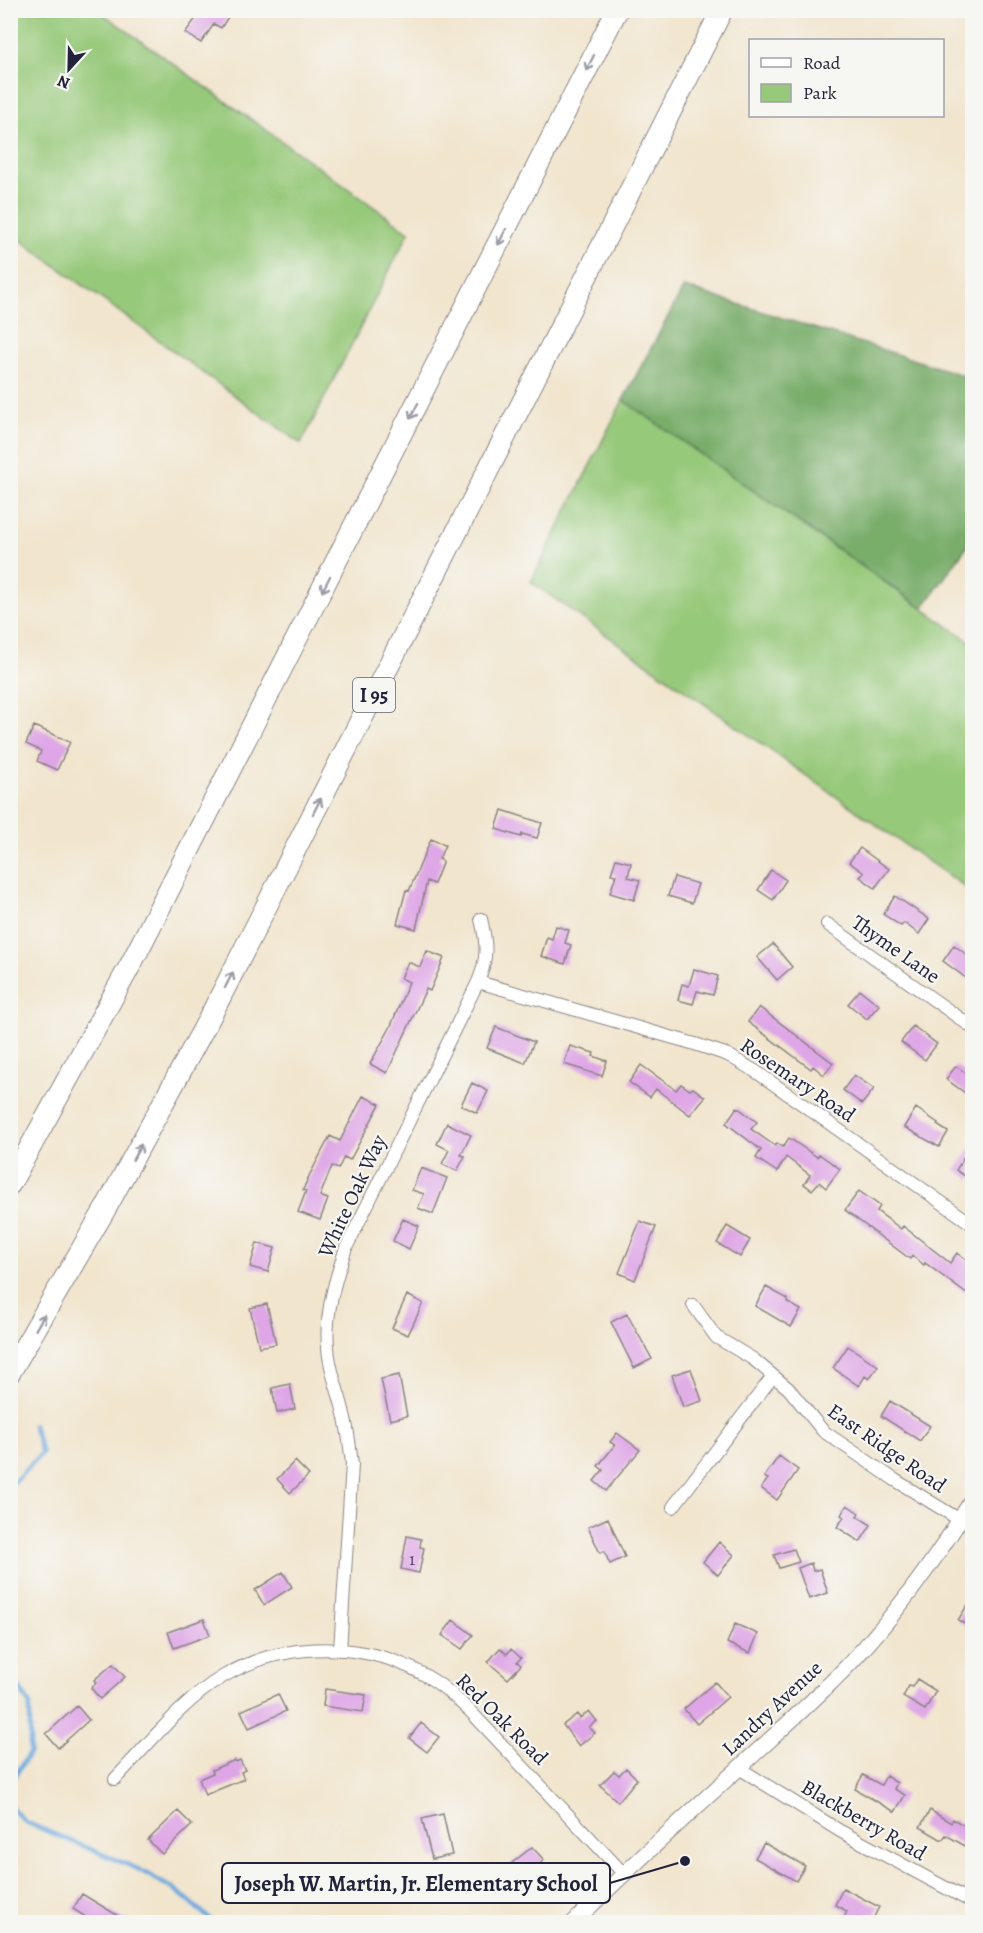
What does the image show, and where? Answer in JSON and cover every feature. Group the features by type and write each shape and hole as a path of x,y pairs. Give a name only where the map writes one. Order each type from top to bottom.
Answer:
{"highway":[{"path":"10,1184 132,962 617,10"},
{"name":"I 95","path":"10,1372 113,1197 220,998 722,10"}],"street":[{"name":"White Oak Way","path":"340,1650 352,1465 350,1441 332,1373 328,1348 328,1318 332,1294 346,1248 478,982 486,953 481,919"},
{"name":"Thyme Lane","path":"827,924 972,1027"},
{"name":"Rosemary Road","path":"478,982 728,1055 758,1073 972,1224"},
{"name":"East Ridge Road","path":"693,1305 716,1337 753,1359 789,1389 823,1431 895,1480 960,1520"},
{"path":"673,1507 773,1376"},
{"name":"Landry Avenue","path":"574,1923 855,1658 894,1613 972,1500"},
{"name":"Red Oak Road","path":"115,1779 184,1707 223,1677 243,1667 287,1653 307,1650 340,1650 376,1655 392,1660 437,1682 470,1711 624,1874"},
{"name":"Blackberry Road","path":"739,1768 840,1831 972,1902"}],"green space":[{"path":"11,10 99,11 409,232 301,444 11,233"},
{"path":"684,287 972,378 972,539 923,608 623,400"},
{"path":"623,400 972,643 972,892 531,582"}],"building":[{"path":"202,10 219,10 228,17 221,28 214,24 201,43 185,33"},
{"path":"34,726 70,742 57,770 37,761 41,751 26,744"},
{"path":"502,810 542,823 537,838 522,834 521,837 496,829"},
{"path":"431,839 445,845 439,859 443,861 434,884 427,881 416,929 397,924 406,890 409,891"},
{"path":"860,848 889,869 875,888 860,877 864,873 849,862"},
{"path":"616,859 631,863 628,877 640,880 634,900 610,893 616,875 611,874"},
{"path":"771,870 786,880 773,900 758,890"},
{"path":"674,877 698,884 692,903 668,896"},
{"path":"895,896 929,919 919,934 904,923 901,926 883,914"},
{"path":"556,926 569,930 565,943 571,945 565,964 541,956 547,937 552,939"},
{"path":"773,944 792,967 777,980 757,957"},
{"path":"954,945 972,959 972,969 966,978 943,961"},
{"path":"427,951 444,958 430,991 426,989 387,1073 370,1064 390,1028 409,982 401,978 408,962 420,967"},
{"path":"694,969 718,976 713,995 697,991 693,1004 678,1000 682,984 689,986"},
{"path":"860,990 879,1005 867,1019 848,1004"},
{"path":"759,1007 833,1063 824,1075 813,1066 811,1069 748,1022"},
{"path":"913,1026 937,1044 925,1060 901,1042"},
{"path":"496,1027 534,1042 525,1063 487,1048"},
{"path":"570,1046 594,1053 593,1056 607,1061 602,1076 564,1064"},
{"path":"641,1065 676,1090 681,1084 690,1090 693,1088 705,1097 690,1115 656,1089 650,1097 629,1082"},
{"path":"956,1066 972,1078 972,1098 946,1079"},
{"path":"854,1075 874,1089 862,1104 843,1090"},
{"path":"472,1083 488,1091 477,1113 461,1105"},
{"path":"363,1096 380,1104 350,1160 344,1157 338,1169 332,1166 320,1196 328,1199 320,1220 298,1212 308,1178 330,1136 340,1141"},
{"path":"737,1107 757,1122 751,1129 775,1146 777,1143 783,1147 789,1138 817,1157 819,1154 840,1169 826,1188 819,1182 812,1190 804,1184 810,1175 786,1157 777,1172 756,1158 761,1150 726,1123"},
{"path":"916,1108 948,1132 939,1147 904,1127"},
{"path":"447,1123 471,1135 461,1155 465,1156 457,1171 442,1164 449,1150 437,1144"},
{"path":"972,1145 972,1181 956,1170"},
{"path":"421,1168 447,1178 433,1214 418,1208 424,1194 412,1190"},
{"path":"859,1191 880,1206 877,1211 901,1229 903,1226 950,1263 957,1253 972,1265 972,1298 925,1263 924,1265 912,1256 910,1259 845,1210"},
{"path":"403,1219 419,1226 409,1249 393,1241"},
{"path":"640,1221 656,1227 635,1280 619,1273"},
{"path":"727,1226 750,1240 740,1257 717,1243"},
{"path":"257,1243 275,1248 268,1272 250,1267"},
{"path":"766,1287 788,1299 787,1302 801,1310 791,1327 755,1306"},
{"path":"407,1295 423,1303 408,1335 392,1328"},
{"path":"267,1304 276,1344 259,1347 250,1308"},
{"path":"627,1314 652,1359 634,1368 611,1322"},
{"path":"848,1346 878,1366 869,1379 865,1376 859,1386 833,1368"},
{"path":"691,1369 702,1401 683,1407 672,1375"},
{"path":"399,1375 407,1416 390,1420 381,1379"},
{"path":"290,1384 295,1409 277,1413 272,1388"},
{"path":"890,1401 930,1426 920,1441 881,1416"},
{"path":"617,1433 640,1450 606,1491 594,1481 603,1470 598,1466 615,1445 610,1442"},
{"path":"779,1456 798,1470 777,1500 761,1488 768,1479 764,1477"},
{"path":"295,1461 309,1475 290,1493 277,1479"},
{"path":"847,1505 859,1513 857,1516 871,1525 860,1542 837,1527 844,1517 841,1515"},
{"path":"608,1518 625,1557 610,1564 604,1551 600,1553 588,1527"},
{"path":"407,1536 421,1539 420,1547 424,1548 419,1573 401,1569"},
{"path":"719,1542 734,1555 718,1575 703,1562"},
{"path":"794,1549 799,1562 779,1568 774,1555"},
{"path":"811,1563 813,1571 820,1569 828,1593 809,1599 798,1568"},
{"path":"283,1572 292,1587 264,1605 255,1590"},
{"path":"972,1598 972,1629 958,1620"},
{"path":"204,1619 210,1635 174,1648 168,1632"},
{"path":"453,1620 473,1635 462,1649 442,1635"},
{"path":"735,1624 758,1634 750,1653 727,1643"},
{"path":"500,1648 507,1654 511,1649 521,1658 517,1662 521,1665 508,1679 488,1662"},
{"path":"113,1664 125,1677 100,1699 91,1688 96,1683 94,1680"},
{"path":"917,1679 936,1691 925,1710 903,1697 909,1686 912,1687"},
{"path":"715,1682 728,1697 697,1724 684,1709"},
{"path":"325,1689 366,1695 363,1712 323,1706"},
{"path":"278,1694 286,1711 249,1728 241,1711"},
{"path":"77,1706 89,1720 58,1748 46,1734"},
{"path":"589,1711 597,1721 589,1727 595,1733 579,1746 563,1725 577,1714 580,1718"},
{"path":"421,1723 439,1737 427,1752 409,1738"},
{"path":"235,1760 236,1762 240,1760 245,1770 241,1772 244,1779 205,1795 199,1779 213,1773 212,1770"},
{"path":"626,1768 637,1779 618,1802 600,1785 614,1771 619,1775"},
{"path":"863,1775 881,1785 886,1776 897,1783 894,1789 905,1795 895,1812 855,1789"},
{"path":"930,1810 951,1823 953,1819 972,1830 972,1850 946,1835 942,1840 920,1827"},
{"path":"178,1811 192,1825 162,1854 148,1840"},
{"path":"443,1814 452,1855 432,1859 422,1819"},
{"path":"764,1843 805,1866 796,1881 755,1858"},
{"path":"532,1847 544,1860 535,1868 537,1870 515,1887 502,1871"},
{"path":"843,1888 879,1907 871,1923 858,1918 855,1923 842,1923 847,1911 835,1905"},
{"path":"82,1894 130,1923 95,1923 73,1909"}],"waterway":[{"path":"10,1486 42,1453 33,1425"},
{"path":"10,1673 30,1705 30,1752 10,1783"},
{"path":"10,1806 25,1822 138,1869 177,1891 213,1922"}],"place":[{"name":"Joseph W. Martin, Jr. Elementary School","path":"685,1861"}]}
